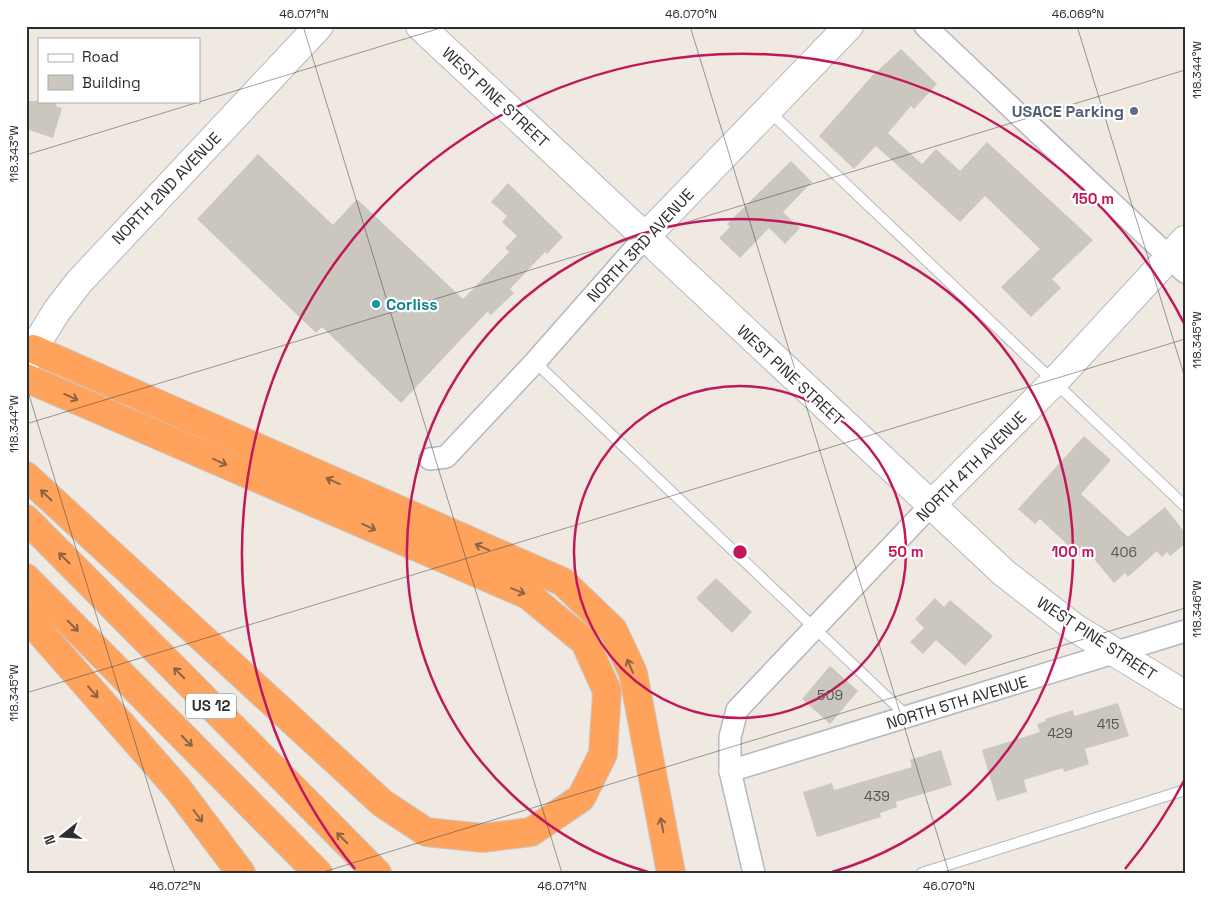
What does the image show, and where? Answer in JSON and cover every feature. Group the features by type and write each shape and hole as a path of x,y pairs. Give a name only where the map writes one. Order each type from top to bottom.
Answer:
{"highway":[{"path":"30,355 563,582 614,630 633,673 671,873"},
{"path":"26,378 528,595 584,642 607,692 603,754 581,798 531,832 483,838 426,832 382,802 65,514 26,476"},
{"name":"US 12","path":"26,519 377,873"},
{"name":"US 12","path":"26,578 318,873"},
{"path":"26,616 178,789 242,873"}],"main road":[{"name":"NORTH 2ND AVENUE","path":"30,355 56,312 94,264 319,26"},
{"name":"WEST PINE STREET","path":"420,26 930,506 1004,573 1075,628 1185,695"},
{"name":"NORTH 3RD AVENUE","path":"645,237 770,111 850,26"},
{"name":"NORTH 4TH AVENUE","path":"930,506 1180,256"}],"street":[{"path":"924,26 1180,256"},
{"name":"NORTH 3RD AVENUE","path":"430,459 446,457 535,362 645,237"},
{"name":"NORTH 4TH AVENUE","path":"754,873 730,771 730,737 737,710 930,506"},
{"name":"NORTH 5TH AVENUE","path":"730,771 1185,631"}],"lane":[{"path":"770,111 1185,506"},
{"path":"535,362 909,717"},
{"path":"922,873 1185,790"}],"building":[{"path":"901,49 937,84 914,109 911,106 888,133 922,164 936,149 960,171 987,142 1093,240 1052,279 1061,288 1031,317 1001,287 1040,249 985,196 960,222 876,146 854,169 819,136 872,76"},
{"path":"26,101 57,102 56,106 62,108 53,138 26,129"},
{"path":"258,154 333,225 357,199 463,299 509,252 505,248 517,236 502,222 507,216 491,202 508,183 563,237 547,254 545,252 510,289 514,293 491,315 487,312 401,403 322,327 316,333 197,219"},
{"path":"791,161 812,182 783,212 800,228 785,244 769,228 740,258 719,238 730,227 727,224"},
{"path":"1084,436 1111,460 1081,494 1128,537 1165,507 1185,533 1185,544 1170,556 1167,552 1162,557 1157,551 1128,577 1125,573 1114,583 1089,553 1083,559 1040,519 1035,524 1018,509"},
{"path":"716,578 752,612 732,633 696,598"},
{"path":"935,598 944,607 950,600 993,636 965,666 936,640 923,654 910,642 924,628 915,619"},
{"path":"830,666 858,691 830,724 802,699"},
{"path":"1118,703 1129,736 1085,749 1089,764 1064,772 1063,768 1024,780 1027,792 997,801 982,750 1040,732 1037,724 1046,721 1045,719 1073,710 1074,716"},
{"path":"941,750 952,785 896,802 897,807 880,813 881,817 817,837 803,792 832,783 834,790 912,767 910,760"}],"place":[{"name":"USACE Parking","path":"1134,111"},
{"name":"Corliss","path":"376,304"}]}
